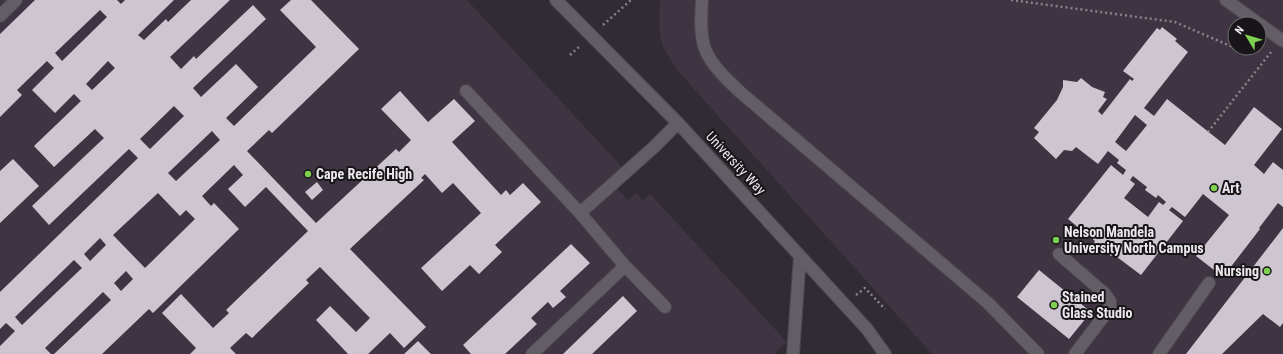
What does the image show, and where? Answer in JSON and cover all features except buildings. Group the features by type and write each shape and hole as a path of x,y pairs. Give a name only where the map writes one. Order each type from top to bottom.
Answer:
{"street":[{"path":"0,16 16,0"},
{"path":"702,0 704,45 712,61 727,79 988,303 1038,354"},
{"path":"1226,0 1282,41"},
{"name":"University Way","path":"563,3 678,123 867,329 885,354"},
{"path":"466,91 580,213 625,266 665,307"},
{"path":"580,213 654,147 678,123"},
{"path":"1059,254 1104,293 1110,301 1110,308 1075,354"},
{"path":"793,354 800,256"},
{"path":"532,354 625,266"},
{"path":"1159,354 1209,283"}],"path":[{"path":"1011,0 1175,22 1227,45"},
{"path":"1208,132 1282,41"}],"shaded area":[{"name":"Cape Recife High","path":"0,0 467,0 623,168 609,181 628,200 636,193 643,200 650,194 787,342 774,354 0,354"},
{"name":"Nelson Mandela University North Campus","path":"660,0 1283,0 1283,354 932,354 677,70 662,45 659,25"}],"place":[{"name":"Cape Recife High","path":"308,174"},
{"name":"Art","path":"1214,188"},
{"name":"Nelson Mandela University North Campus","path":"1056,240"},
{"name":"Nursing","path":"1267,271"},
{"name":"Stained Glass Studio","path":"1054,305"}]}
